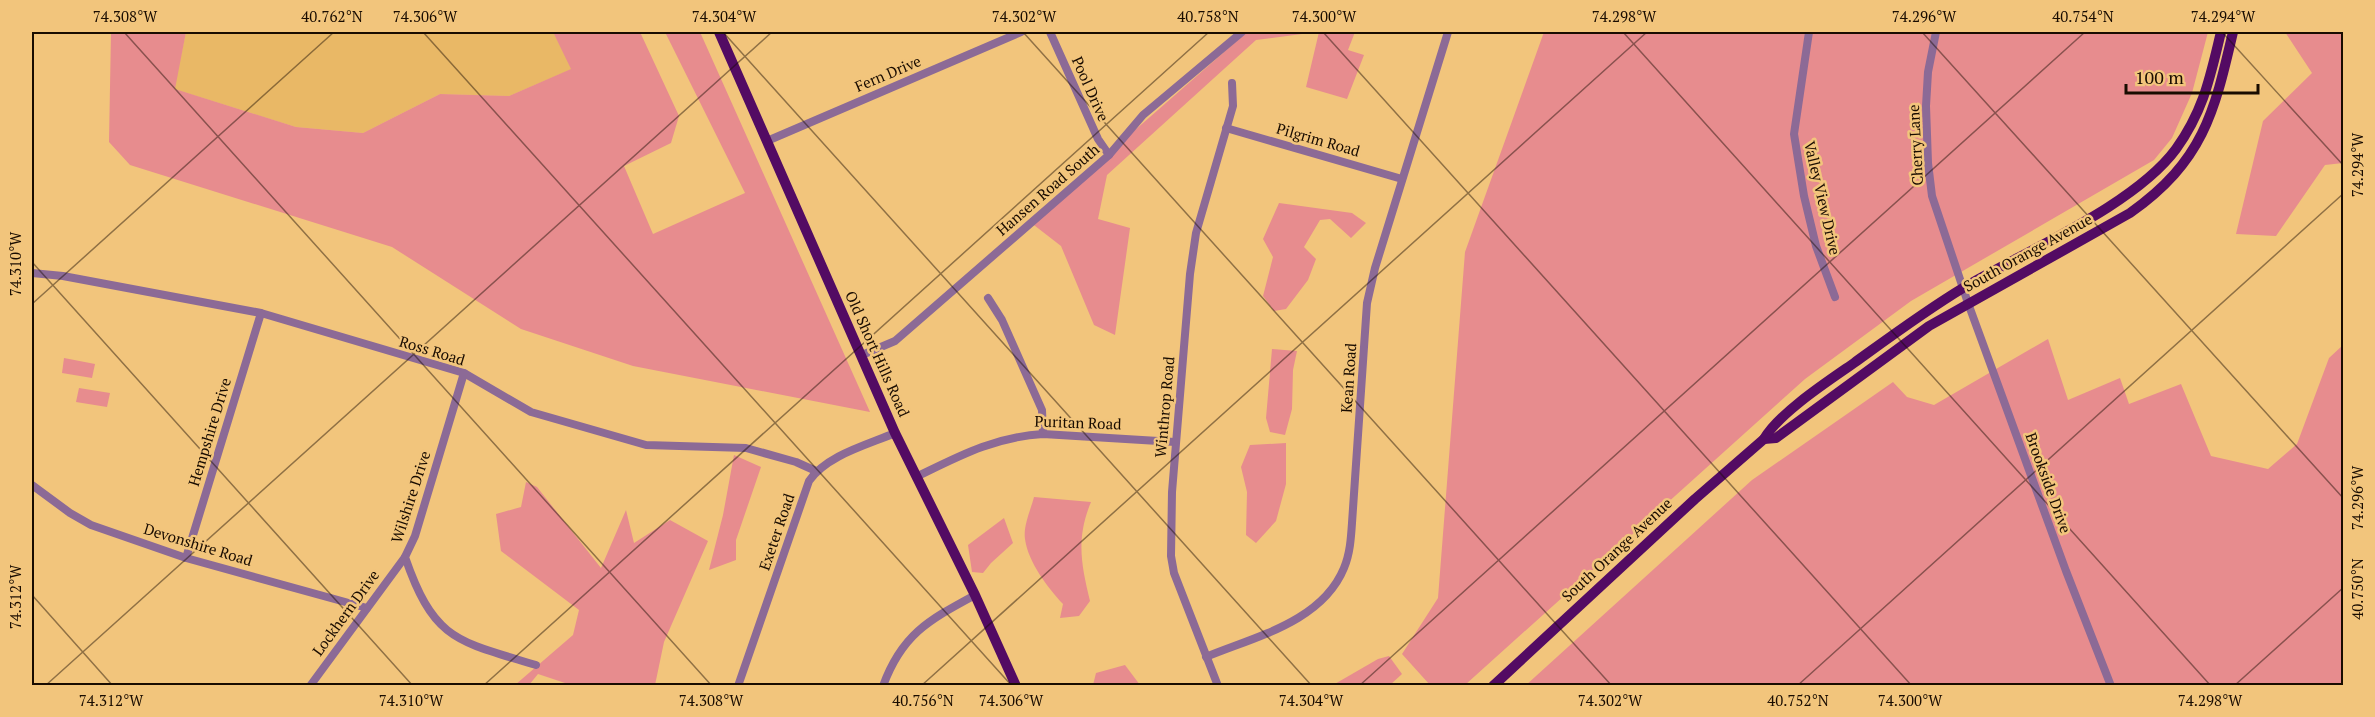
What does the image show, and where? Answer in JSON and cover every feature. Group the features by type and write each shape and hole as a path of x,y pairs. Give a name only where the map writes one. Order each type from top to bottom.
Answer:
{"main road":[{"name":"Old Short Hills Road","path":"719,32 895,433 975,595 1016,686"},
{"name":"South Orange Avenue","path":"1493,686 1687,506 1764,439 1771,427 1834,376 1964,288 2128,194 2171,155 2188,131 2204,99 2221,32"},
{"name":"South Orange Avenue","path":"1764,439 1776,438 1929,326 2130,213 2154,196 2184,164 2207,126 2218,97 2233,32"},
{"path":"2171,155 2184,164"}],"street":[{"name":"Fern Drive","path":"766,141 1021,32"},
{"name":"Pool Drive","path":"1050,32 1098,139 1109,155"},
{"name":"Hansen Road South","path":"862,355 895,341 1109,155 1143,115 1242,32"},
{"name":"Kean Road","path":"1206,657 1301,616 1325,598 1344,568 1349,551 1352,523 1367,303 1375,268 1448,32"},
{"name":"Valley View Drive","path":"1809,32 1794,134 1804,196 1816,246 1835,297"},
{"name":"Cherry Lane","path":"1936,32 1928,72 1926,106 1928,163 1932,196 1964,288"},
{"name":"Winthrop Road","path":"1218,686 1174,573 1170,525 1190,274 1196,233 1233,106 1232,83"},
{"name":"Pilgrim Road","path":"1226,128 1402,178"},
{"name":"Ross Road","path":"32,273 63,276 261,313 464,374 531,412 587,429 646,445 746,448 805,465 816,471"},
{"name":"Brookside Drive","path":"1964,288 2066,571 2111,686"},
{"path":"987,298 1002,320 1042,410 1044,434"},
{"name":"Hempshire Drive","path":"186,558 261,313"},
{"name":"Wilshire Drive","path":"464,374 415,536 405,557 423,602 443,628 456,638 477,647 536,665"},
{"path":"816,471 834,460 895,433"},
{"name":"Puritan Road","path":"916,477 972,449 994,441 1044,434 1175,442"},
{"name":"Exeter Road","path":"738,686 807,487 816,471"},
{"name":"Devonshire Road","path":"32,485 70,513 92,525 186,558 367,608"},
{"name":"Lockhern Drive","path":"310,686 405,557"},
{"path":"883,686 894,658 917,631 930,620 975,595"}],"shaded area":[{"path":"111,32 186,32 175,89 296,127 363,133 440,94 509,96 571,69 553,32 640,32 679,116 671,143 624,166 653,234 745,193 665,32 700,32 870,412 633,366 521,329 392,247 130,165 109,142"},
{"path":"186,32 553,32 572,69 509,96 440,94 363,133 296,127 174,89"},
{"path":"1247,32 1317,32 1256,40 1107,175 1098,219 1130,228 1115,335 1094,325 1061,246 1030,222"},
{"path":"1319,32 1355,32 1348,50 1364,55 1347,99 1306,87"},
{"path":"1544,32 2208,32 2192,93 2172,138 2154,160 1911,301 1805,379 1465,685 1430,685 1402,654 1438,598 1465,252"},
{"path":"2285,32 2343,32 2343,163 2325,165 2276,236 2236,234 2263,121 2312,73"},
{"path":"1279,203 1352,213 1366,223 1351,238 1330,219 1320,220 1304,247 1316,259 1308,280 1286,309 1274,311 1263,296 1273,257 1263,239"},
{"path":"2048,339 2068,400 2120,378 2129,404 2181,384 2211,456 2268,469 2297,444 2329,358 2343,345 2343,685 1525,686 1752,480 1893,382 1907,397 1934,405"},
{"path":"1272,349 1297,351 1293,370 1292,409 1285,435 1270,432 1266,418"},
{"path":"64,358 95,364 92,378 62,373"},
{"path":"79,388 110,393 107,407 76,402"},
{"path":"1286,443 1286,484 1276,521 1256,543 1246,535 1247,492 1241,467 1250,445"},
{"path":"734,455 761,467 736,540 736,560 709,570 723,515"},
{"path":"526,482 537,487 601,568 626,510 634,543 670,520 708,541 664,642 655,685 571,685 538,674 529,685 515,685 573,635 579,610 501,551 496,514 521,507"},
{"path":"1034,497 1091,502 1083,527 1082,539 1084,575 1090,601 1079,616 1060,618 1063,604 1045,582 1030,557 1025,534"},
{"path":"1004,518 1013,543 983,573 972,572 968,545"},
{"path":"1389,656 1402,674 1390,685 1333,685 1378,659"},
{"path":"1125,665 1140,685 1093,685 1096,673"}]}
